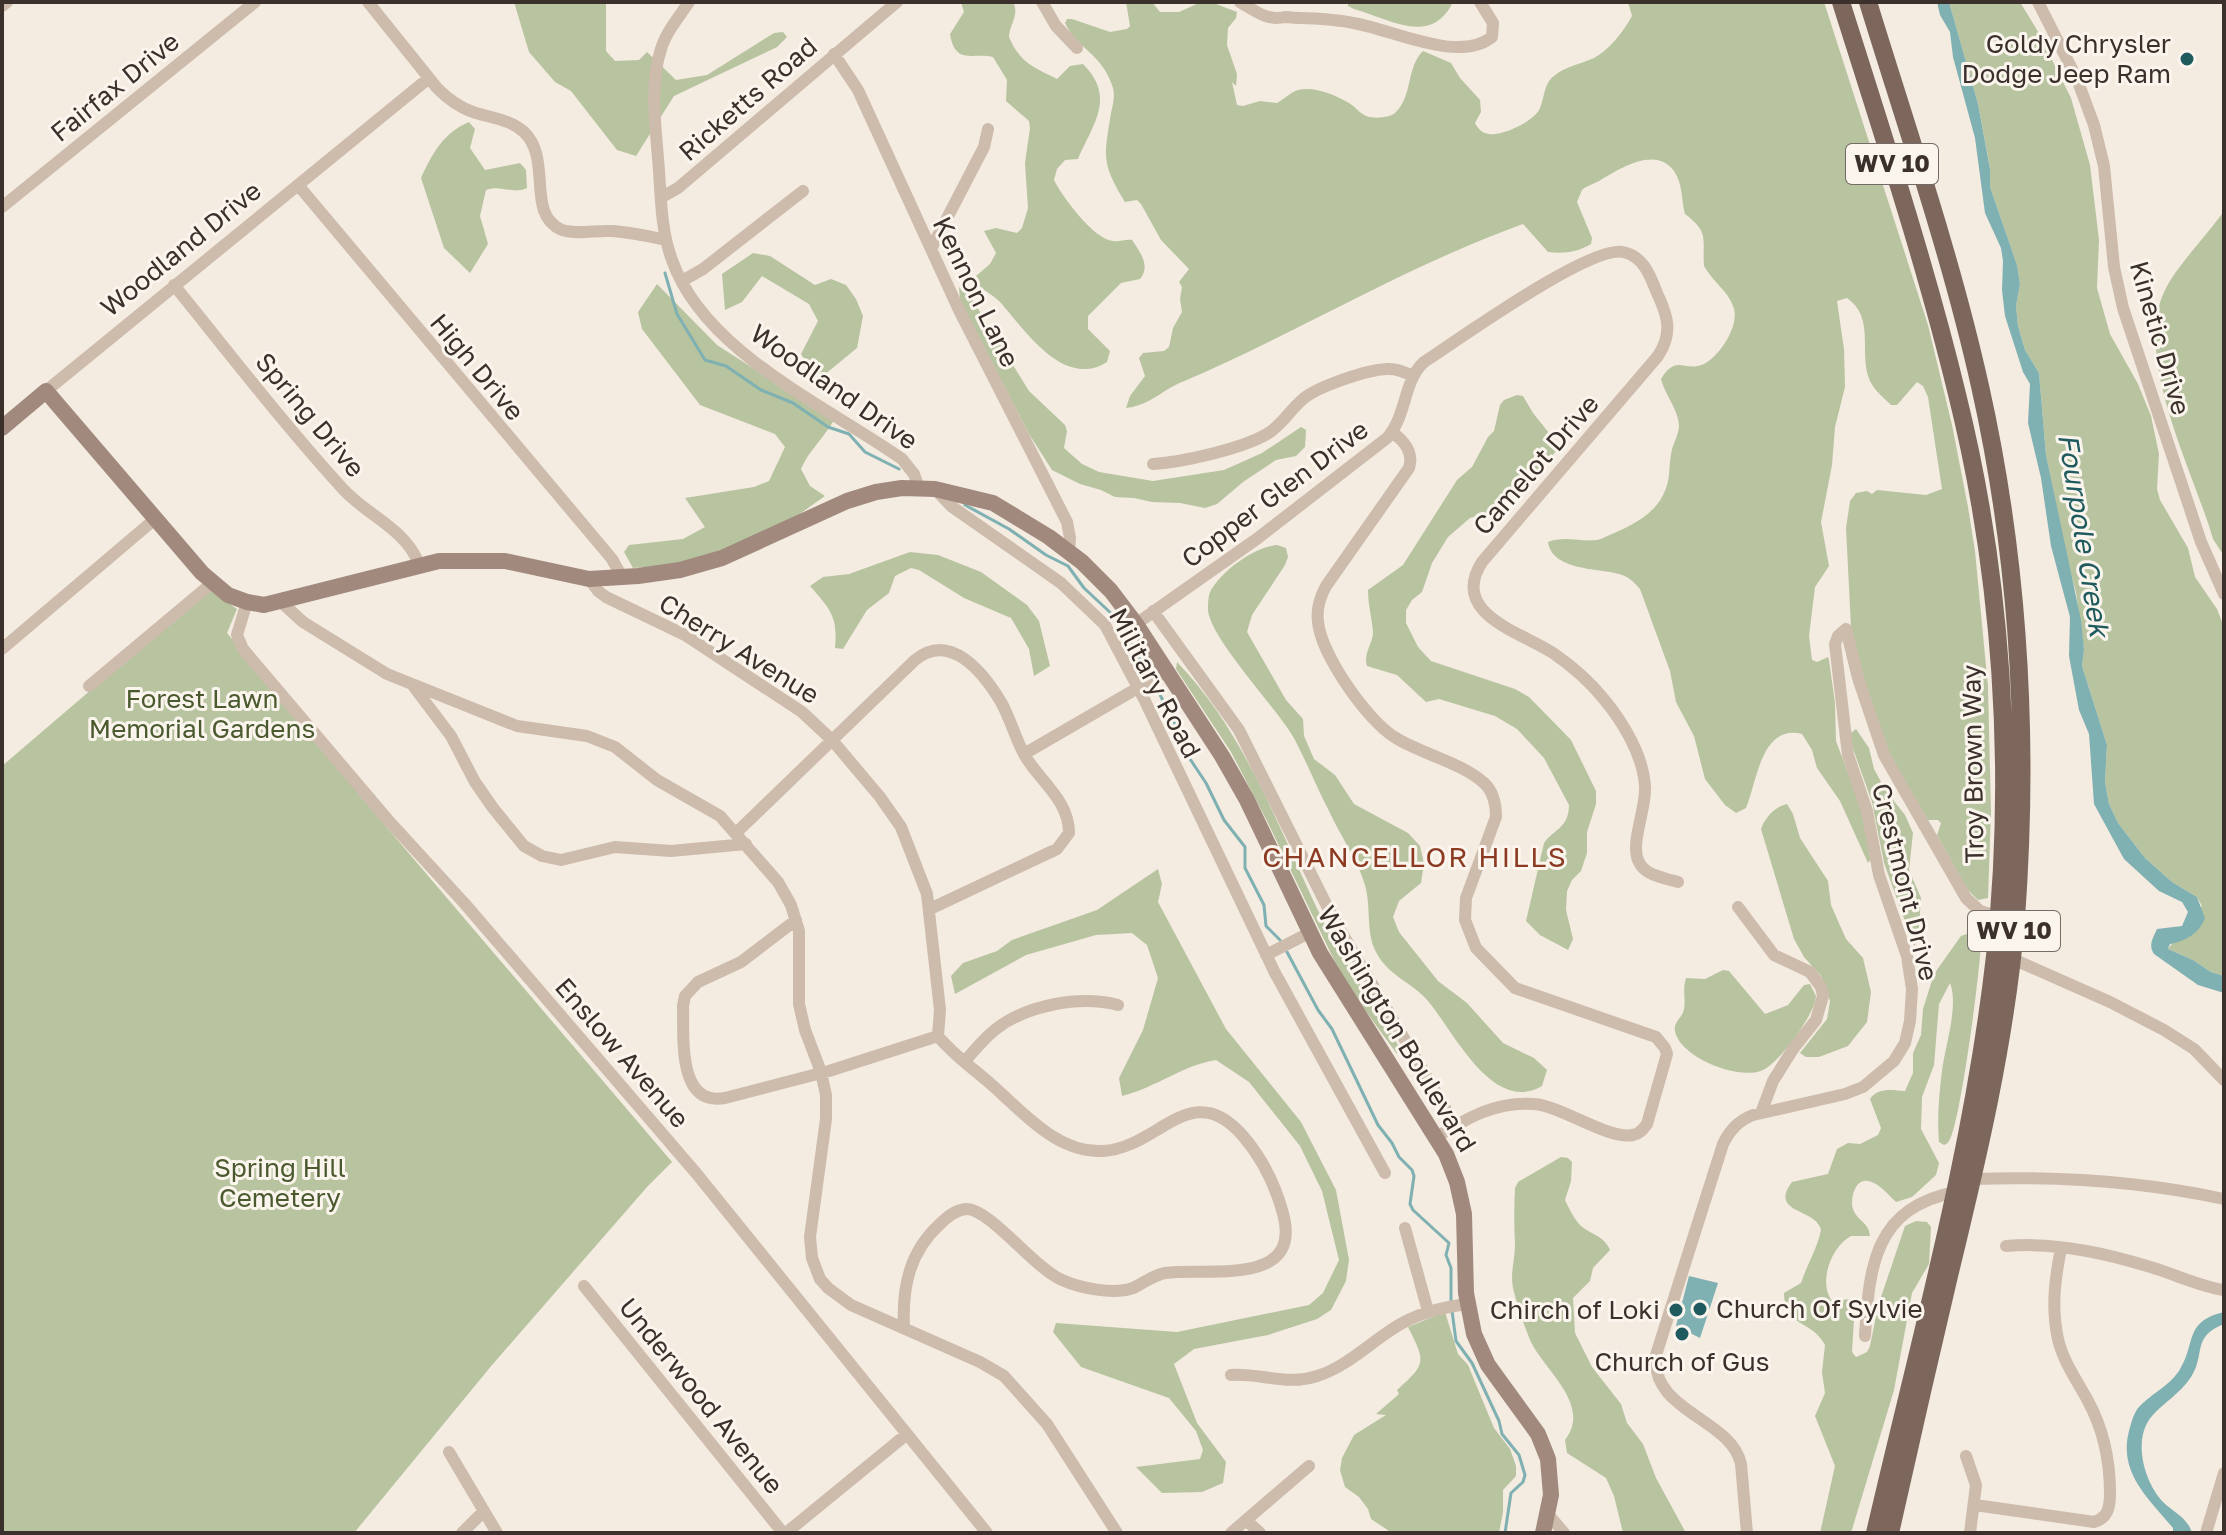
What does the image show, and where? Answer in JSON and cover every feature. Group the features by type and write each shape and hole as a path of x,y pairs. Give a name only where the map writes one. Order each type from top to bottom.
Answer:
{"main road":[{"name":"Troy Brown Way","path":"1841,2 1924,269 1958,396 1978,494 2000,677 2007,919"},
{"name":"Troy Brown Way","path":"1868,2 1948,264 1977,374 2007,538 2021,725 2021,824 2003,956 1996,1065 1973,1179 1890,1533"},
{"name":"Troy Brown Way","path":"1875,1533 1956,1192 2003,956"}],"street":[{"path":"2,6 7,2"},
{"name":"Fairfax Drive","path":"2,207 255,2"},
{"path":"368,2 443,95 457,105 505,121 525,133 539,158 541,204 558,227 570,231 610,231 666,240"},
{"name":"Woodland Drive","path":"689,2 661,47 657,68 656,134 666,240 682,281 701,311 728,342 902,459 927,488"},
{"name":"Ricketts Road","path":"662,197 678,188 897,2"},
{"path":"1042,2 1056,26 1077,48"},
{"path":"1244,4 1266,16 1350,22 1445,46 1465,47 1487,40 1494,33 1493,23 1480,2"},
{"name":"Kinetic Drive","path":"2038,2 2077,79 2094,125 2104,166 2114,267 2123,308 2201,542 2224,594"},
{"name":"Kennon Lane","path":"834,54 845,66 858,90 959,310 1067,522 1069,551"},
{"name":"Woodland Drive","path":"2,428 429,78"},
{"path":"931,249 984,147 988,129"},
{"name":"High Drive","path":"298,185 612,559 622,577"},
{"path":"682,281 703,269 803,191"},
{"name":"Camelot Drive","path":"1413,376 1424,362 1595,257 1607,253 1626,253 1641,261 1650,275 1668,322 1662,350 1482,562 1474,588 1478,604 1488,616 1563,660 1594,687 1612,710 1628,735 1644,776 1645,798 1636,852 1638,862 1648,872 1678,882"},
{"name":"Spring Drive","path":"174,285 345,491 403,538 413,548 419,564"},
{"name":"Copper Glen Drive","path":"1136,624 1258,538 1392,432 1413,376 1394,369 1381,369 1328,386 1309,394 1274,429 1259,438 1190,459 1153,464"},
{"name":"Washington Boulevard","path":"46,391 212,583 228,595 264,605 439,561 519,563 589,579 656,574 703,564 750,548 847,501 876,492 927,488 993,503 1069,551 1105,584 1136,624 1236,779 1309,933 1437,1137 1452,1167 1462,1198 1466,1228 1467,1304 1474,1334 1488,1365 1531,1422 1543,1445 1551,1475 1543,1533"},
{"path":"1392,432 1408,448 1409,468 1326,586 1318,606 1321,636 1359,703 1378,725 1400,741 1472,775 1490,789 1496,817 1468,887 1464,909 1468,931 1482,956 1515,988 1656,1037 1667,1054 1647,1124 1633,1135 1618,1133 1535,1104 1488,1109 1437,1137"},
{"name":"Military Road","path":"927,488 1061,583 1086,604 1110,633 1266,955 1385,1173"},
{"path":"2,649 155,519"},
{"name":"Cherry Avenue","path":"589,579 606,597 685,635 790,703 832,740 880,797 901,827 921,873 930,909 940,1010 938,1036"},
{"path":"89,686 212,583"},
{"name":"Enslow Avenue","path":"247,602 237,635 243,649 696,1173 987,1533"},
{"path":"281,602 294,616 366,663 412,685 517,726 602,740 657,780 711,810 732,828 785,893 796,920 800,946 799,1004 821,1072 827,1107 810,1237 815,1269 838,1297 1004,1376 1047,1424 1117,1533"},
{"name":"Washington Boulevard","path":"1153,611 1239,730 1339,929 1455,1125"},
{"name":"Crestmont Drive","path":"1747,1533 1741,1464 1737,1454 1727,1441 1666,1391 1658,1379 1655,1363 1723,1144 1734,1126 1761,1113 1845,1094 1871,1082 1888,1068 1900,1052 1910,1021 1912,989 1907,956 1879,875 1864,799 1845,742 1835,644 1843,630 1846,629 1870,715 1890,765 1966,898 1980,911 2007,919"},
{"path":"720,847 732,828 832,740 922,654 944,648 961,656 991,689 1006,712 1024,754 1062,806 1069,825 1067,839 1050,853 930,909"},
{"path":"1024,754 1167,671"},
{"path":"412,685 451,736 485,796 517,838 533,852 561,860 615,847 671,851 746,844"},
{"path":"1738,907 1774,955 1810,972 1821,987 1823,996 1816,1020 1773,1081 1761,1113"},
{"path":"796,920 741,962 705,978 690,989 683,1006 688,1077 701,1096 716,1099 821,1072 938,1036 1051,1135 1082,1149 1113,1150 1189,1114 1217,1113 1243,1136 1269,1173 1284,1215 1286,1237 1278,1252 1262,1265 1224,1273 1162,1273 1132,1288 1112,1290 1086,1287 1057,1278 1030,1259 986,1217 972,1210 960,1210 939,1224 918,1251 906,1281 904,1328"},
{"path":"1266,955 1309,933"},
{"path":"2003,956 2110,1002 2164,1030 2194,1049 2224,1080"},
{"path":"965,1061 993,1031 1025,1013 1067,1003 1118,1005"},
{"path":"1973,1179 2049,1177 2122,1182 2224,1199"},
{"path":"1865,1336 1866,1306 1882,1238 1887,1230 1917,1204 1937,1195 1956,1192"},
{"path":"1405,1228 1428,1311"},
{"path":"2006,1246 2061,1248 2138,1263 2224,1290"},
{"path":"1975,1505 2094,1522 2104,1518 2109,1508 2109,1468 2100,1427 2065,1360 2054,1319 2053,1295 2061,1248"},
{"name":"Underwood Avenue","path":"584,1286 785,1533"},
{"path":"1231,1375 1285,1380 1316,1377 1347,1360 1392,1328 1428,1311 1467,1304"},
{"path":"785,1533 907,1434"},
{"path":"449,1452 497,1533"},
{"path":"1966,1456 1974,1476 1975,1505 1970,1533"},
{"path":"1231,1533 1309,1466"},
{"path":"2206,1533 2224,1473"},
{"path":"462,1533 484,1511"},
{"path":"1547,1513 1564,1533"},
{"path":"1246,1520 1260,1533"}],"green space":[{"path":"514,2 606,2 606,51 615,61 639,60 647,52 676,80 707,75 774,33 783,32 787,37 777,47 674,96 636,156 617,150 571,91 555,82 529,52"},
{"path":"961,2 1013,2 1015,16 1009,37 1023,59 1057,79 1070,66 1083,64 1099,88 1095,123 1078,159 1065,160 1057,169 1054,180 1071,206 1096,233 1113,241 1132,240 1143,259 1145,269 1140,279 1121,283 1088,316 1088,329 1110,351 1107,362 1091,368 1076,368 1061,363 1034,342 998,300 977,283 976,276 990,264 996,253 984,231 996,228 1017,233 1022,228 1028,208 1025,163 1030,128 1029,121 1006,101 1007,80 993,57 966,56 956,50 950,34 964,12"},
{"path":"1126,2 1152,2 1160,12 1179,12 1201,2 1211,2 1237,12 1228,28 1227,45 1237,74 1236,86 1232,82 1237,105 1260,101 1277,103 1295,91 1312,89 1340,98 1366,116 1390,116 1405,98 1414,65 1423,51 1451,63 1480,100 1481,112 1476,125 1484,133 1495,134 1517,127 1535,115 1554,76 1600,55 1611,45 1632,16 1628,2 1824,2 1928,325 1968,507 1988,687 1991,811 1988,898 1978,900 1967,889 1937,835 1941,823 1928,820 1891,758 1866,686 1851,627 1846,528 1850,501 1856,493 1867,491 1872,494 1877,490 1926,495 1942,489 1928,397 1923,386 1917,382 1897,405 1891,405 1877,391 1867,371 1864,326 1856,306 1847,298 1837,301 1844,349 1845,387 1835,427 1832,465 1821,522 1829,566 1815,587 1809,636 1812,660 1817,662 1828,657 1829,660 1836,741 1862,810 1871,859 1868,863 1840,801 1817,768 1812,750 1802,734 1788,733 1769,746 1746,808 1736,813 1725,805 1705,779 1694,736 1676,702 1670,671 1640,589 1622,575 1567,563 1551,551 1548,542 1603,538 1641,519 1657,505 1669,478 1679,425 1661,379 1676,365 1697,366 1710,360 1732,330 1733,306 1704,266 1703,237 1698,226 1685,214 1674,171 1657,160 1636,162 1582,190 1577,202 1592,238 1591,244 1586,247 1571,252 1548,252 1523,224 1441,257 1144,403 1126,408 1130,396 1145,376 1139,358 1143,353 1164,351 1169,347 1173,328 1182,312 1182,287 1179,282 1189,269 1161,240 1141,204 1137,200 1125,202 1117,188 1106,159 1113,88 1103,67 1065,23 1067,19 1072,19 1110,32 1127,29 1130,26"},
{"path":"1348,2 1453,2 1444,16 1422,27 1395,23 1354,9 1348,6"},
{"path":"1949,2 2020,2 2071,98 2090,165 2099,240 2097,288 2110,334 2138,384 2151,416 2159,454 2157,489 2160,500 2188,548 2195,577 2217,609 2224,627 2224,976 2168,949 2202,906 2197,897 2172,882 2145,858 2118,823 2109,804 2105,782 2107,745 2082,666 2084,650 2076,592 2046,455 2039,373 2025,350 2018,326 2016,306 2020,284 2017,265 1990,187 1990,168 1978,104"},
{"path":"469,122 475,129 470,148 485,170 520,163 526,170 527,188 486,190 480,216 488,244 470,273 444,248 421,178 445,138"},
{"path":"2224,211 2224,556 2213,539 2170,414 2156,348 2157,317 2165,290"},
{"path":"753,253 770,256 815,285 831,279 846,285 856,299 863,316 857,348 818,380 801,354 818,321 809,304 762,276 742,302 725,310 722,274"},
{"path":"657,284 717,345 834,420 801,469 810,486 825,496 777,530 699,563 633,568 624,552 629,545 683,539 705,527 685,498 754,487 769,481 785,447 775,434 700,405 642,329 638,312"},
{"path":"959,287 972,299 1029,391 1065,425 1064,448 1082,464 1099,472 1153,481 1224,470 1262,453 1301,427 1306,430 1305,447 1296,456 1276,460 1217,504 1205,508 1115,497 1080,484 1052,470 1029,434 960,300"},
{"path":"1517,395 1523,396 1557,443 1558,449 1536,474 1516,489 1501,509 1470,518 1448,537 1432,563 1422,592 1406,610 1406,623 1418,647 1431,661 1515,689 1529,697 1571,740 1596,791 1596,804 1587,832 1587,853 1581,871 1567,891 1566,910 1573,939 1568,950 1540,935 1526,921 1544,843 1563,824 1569,805 1544,758 1517,729 1495,716 1439,699 1426,702 1397,675 1367,666 1366,661 1373,632 1368,590 1403,565 1457,480 1472,467 1494,431 1500,405"},
{"path":"1277,545 1286,548 1288,557 1252,615 1247,632 1286,700 1303,719 1304,736 1314,759 1335,775 1354,804 1408,833 1420,846 1424,864 1421,883 1399,901 1393,917 1399,932 1438,981 1467,1003 1503,1043 1534,1058 1547,1070 1542,1086 1524,1092 1507,1089 1491,1080 1476,1066 1428,1001 1381,960 1373,944 1361,873 1299,749 1287,727 1232,656 1212,623 1208,610 1211,589 1233,566 1251,554"},
{"path":"910,552 938,555 981,572 1027,605 1039,621 1050,666 1034,676 1029,649 1011,618 964,598 911,568 895,576 889,593 867,610 843,649 835,648 834,620 810,586 823,577 849,574"},
{"name":"Spring Hill Cemetery","path":"209,589 237,609 227,633 378,817 672,1162 492,1365 354,1533 2,1533 2,766"},
{"path":"1177,662 1202,690 1243,753 1324,923 1400,1049 1397,1054 1335,962 1231,752 1176,669"},
{"path":"1856,729 1869,748 1874,769 1886,791 1905,815 1913,833 1909,870 1921,898 1918,941 1914,946 1884,863 1872,802 1852,746 1851,733"},
{"path":"1787,804 1800,838 1828,881 1831,905 1846,939 1863,958 1871,992 1867,1022 1848,1046 1819,1057 1806,1057 1800,1053 1827,1019 1830,1001 1821,976 1804,957 1794,939 1761,829 1771,814"},
{"path":"1158,869 1162,884 1158,902 1226,1029 1301,1122 1336,1190 1349,1260 1346,1281 1331,1310 1317,1319 1268,1335 1194,1349 1174,1364 1197,1423 1226,1462 1223,1483 1202,1492 1162,1493 1136,1467 1200,1459 1203,1450 1196,1431 1169,1398 1081,1367 1053,1332 1056,1323 1177,1332 1309,1305 1323,1293 1339,1260 1322,1191 1300,1146 1249,1082 1216,1060 1122,1096 1119,1078 1143,1030 1158,978 1147,945 1132,933 1096,935 1026,955 955,994 951,976 963,963 997,951 1012,940 1097,910"},
{"path":"1972,932 1981,941 1974,1011 1959,1107 1949,1142 1944,1145 1939,1142 1938,1115 1953,1003 1950,983 1939,1004 1934,1065 1922,1097 1921,1129 1939,1163 1936,1175 1912,1197 1896,1202 1873,1182 1861,1182 1854,1192 1852,1206 1870,1236 1851,1236 1844,1241 1829,1266 1826,1284 1832,1301 1851,1299 1855,1303 1852,1352 1856,1357 1867,1352 1870,1346 1878,1306 1905,1226 1916,1221 1927,1222 1931,1227 1929,1264 1912,1293 1894,1390 1851,1533 1820,1533 1835,1466 1815,1416 1825,1393 1822,1372 1825,1345 1820,1337 1789,1312 1784,1293 1801,1283 1821,1230 1818,1223 1790,1205 1786,1192 1792,1182 1828,1174 1837,1149 1848,1143 1860,1144 1878,1135 1881,1128 1870,1099 1881,1091 1905,1091 1913,1073 1913,1053 1921,1035 1923,1009 1934,974 1961,936"},
{"path":"1723,970 1729,971 1765,1014 1788,1005 1804,985 1810,984 1816,996 1810,1014 1796,1037 1763,1070 1740,1072 1712,1065 1688,1050 1675,1031 1684,1009 1686,978 1705,979"},
{"path":"1561,1157 1572,1162 1571,1181 1565,1200 1579,1224 1604,1241 1610,1250 1593,1268 1590,1281 1573,1298 1575,1333 1592,1367 1621,1404 1627,1423 1643,1444 1656,1478 1686,1533 1623,1533 1606,1478 1567,1453 1565,1440 1572,1427 1573,1414 1570,1401 1531,1342 1521,1315 1512,1282 1515,1188 1518,1182"},
{"path":"1445,1312 1458,1354 1468,1365 1494,1428 1510,1449 1516,1466 1516,1476 1503,1490 1499,1533 1392,1533 1371,1519 1359,1497 1345,1487 1340,1470 1342,1458 1354,1435 1386,1415 1376,1414 1399,1394 1397,1390 1418,1368 1420,1355 1408,1327"}],"water":[{"path":"1937,2 1949,2 1978,104 1990,169 1990,187 2017,265 2020,284 2016,306 2018,326 2025,350 2039,373 2046,455 2081,620 2082,666 2107,745 2105,782 2109,804 2118,823 2145,858 2172,882 2197,897 2205,918 2202,924 2191,936 2170,944 2168,949 2224,976 2224,993 2198,985 2154,954 2151,945 2157,929 2182,926 2188,912 2182,902 2159,891 2124,859 2094,804 2089,734 2079,710 2069,656 2070,617 2051,546 2041,478 2028,423 2030,384 2023,372 2005,316 2001,248 1985,213 1975,138 1953,57 1950,32 1940,15"},
{"path":"1689,1276 1718,1283 1700,1338 1676,1326"},
{"path":"2224,1312 2224,1324 2203,1340 2191,1377 2152,1416 2143,1436 2143,1460 2150,1483 2163,1502 2187,1523 2192,1533 2173,1533 2173,1528 2146,1496 2132,1473 2127,1446 2129,1431 2138,1408 2179,1371 2196,1328 2211,1316"}],"waterway":[{"path":"665,273 677,314 705,360 726,366 761,390 793,403 828,427 849,434 865,452 899,469"},
{"path":"965,505 1068,566 1084,588 1114,616 1148,676"},
{"path":"1155,685 1177,728 1184,750 1206,783 1224,820 1245,847 1245,868 1264,905 1266,926 1280,940"},
{"path":"1287,952 1318,1010 1332,1029 1378,1125 1399,1157 1412,1170 1410,1204 1413,1210 1449,1243 1446,1255 1451,1268 1451,1302"},
{"path":"1452,1311 1456,1341 1472,1363 1502,1434 1519,1455 1525,1475 1523,1482 1511,1493 1505,1533"}],"place":[{"name":"Goldy Chrysler Dodge Jeep Ram","path":"2187,59"},
{"name":"Church Of Sylvie","path":"1700,1309"},
{"name":"Chirch of Loki","path":"1676,1310"},
{"name":"Church of Gus","path":"1682,1334"}],"district":[{"name":"CHANCELLOR HILLS","path":"1415,857"}],"water label":[{"name":"Fourpole Creek","path":"2084,535"}],"park label":[{"name":"Forest Lawn Memorial Gardens","path":"202,714"}]}
